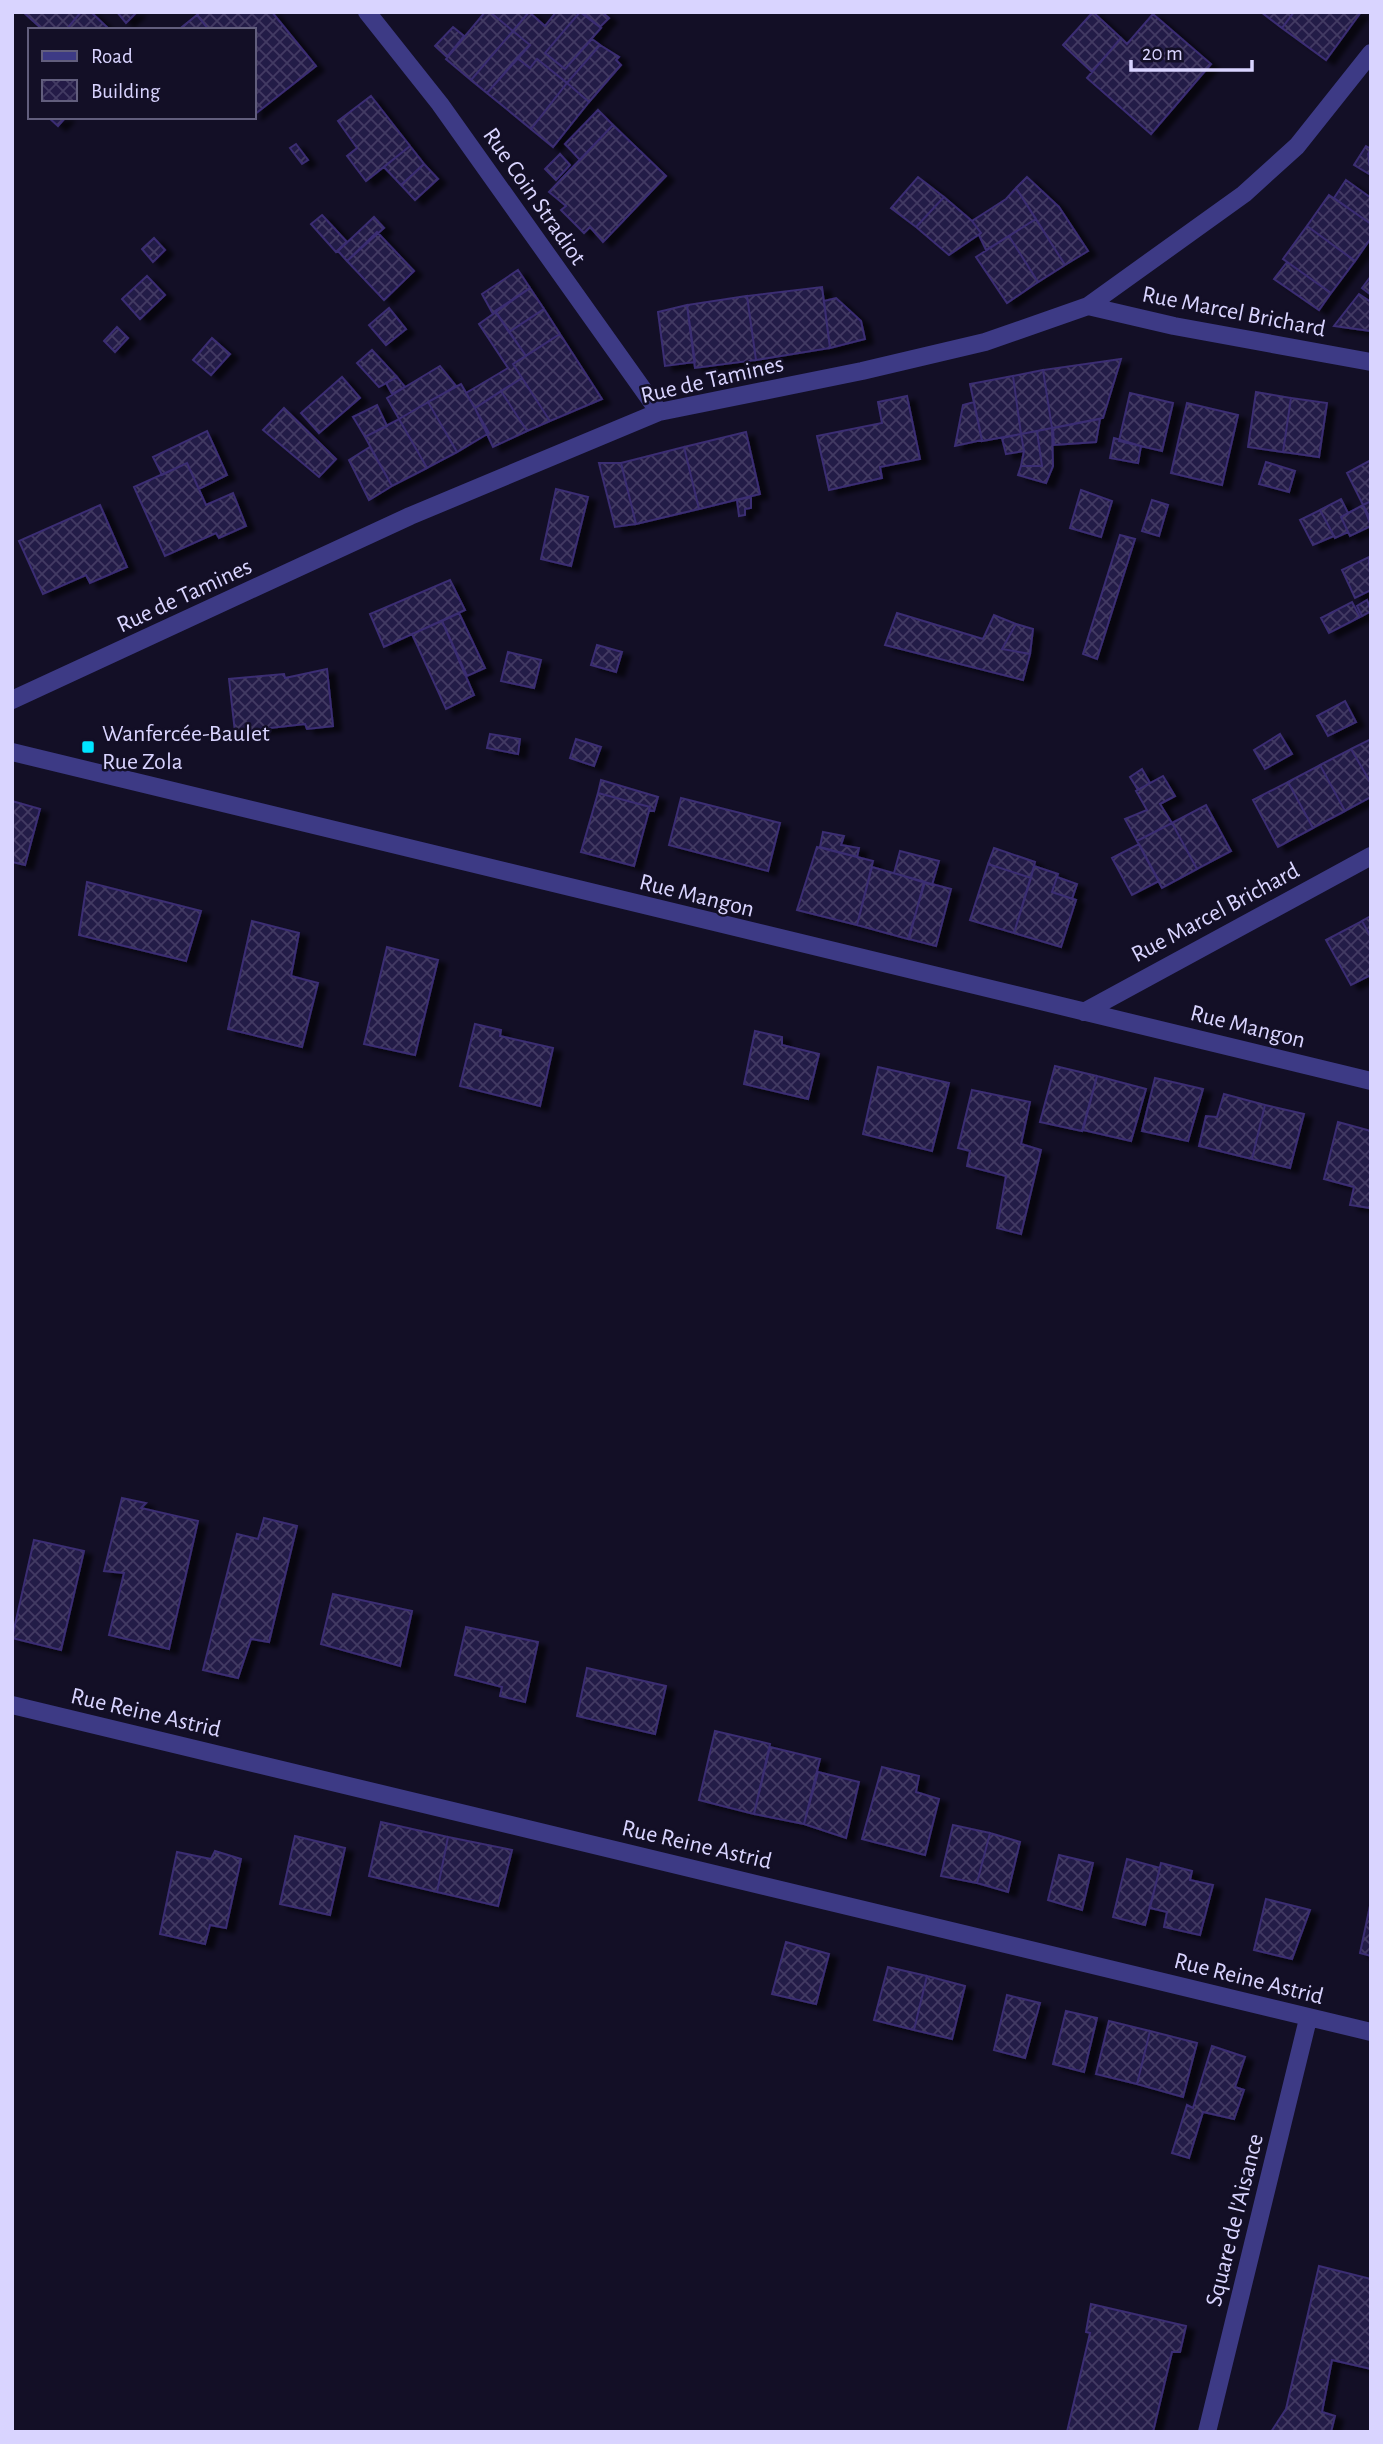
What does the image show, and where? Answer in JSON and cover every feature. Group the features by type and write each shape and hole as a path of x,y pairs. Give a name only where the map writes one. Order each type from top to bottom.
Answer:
{"street":[{"name":"Rue Coin Stradiot","path":"368,12 439,104 659,412"},
{"name":"Rue de Tamines","path":"12,700 410,516 659,412 862,371 985,342 1088,306 1244,194 1297,146 1371,52"},
{"name":"Rue Marcel Brichard","path":"1088,306 1174,326 1371,362"},
{"name":"Rue Mangon","path":"12,752 1371,1081"},
{"name":"Rue Marcel Brichard","path":"1084,1012 1371,856"},
{"name":"Rue Reine Astrid","path":"12,1705 1371,2032"},
{"name":"Square de l'Aisance","path":"1207,2432 1308,2019"}],"building":[{"path":"23,12 81,12 68,28 41,28"},
{"path":"81,12 91,12 108,28 68,28"},
{"path":"117,12 137,12 126,23"},
{"path":"200,12 272,12 316,66 256,113 256,28 207,28 197,15"},
{"path":"485,12 490,12 513,31 471,80 446,59"},
{"path":"490,12 529,12 513,31"},
{"path":"529,12 545,26 556,12 580,12 545,53 565,69 592,39 600,45 567,83 537,59 530,68 517,58 530,45 513,31"},
{"path":"580,12 601,28 565,69 545,53"},
{"path":"582,12 602,12 609,18 600,27"},
{"path":"1093,12 1121,38 1092,72 1063,45"},
{"path":"1261,12 1294,12 1282,28"},
{"path":"1294,12 1361,12 1326,60 1282,28"},
{"path":"1153,14 1211,64 1151,134 1087,78 1121,38 1127,44"},
{"path":"197,15 207,28 183,28"},
{"path":"453,27 464,36 447,57 435,46"},
{"path":"513,31 530,45 487,93 471,80"},
{"path":"600,45 619,57 616,60 621,65 589,102 567,83"},
{"path":"517,58 530,68 537,59 567,83 531,129 487,93"},
{"path":"567,83 589,102 553,147 531,129"},
{"path":"371,96 410,146 366,181 347,156 357,148 338,121"},
{"path":"598,110 613,125 580,160 565,144"},
{"path":"50,119 64,119 58,126"},
{"path":"613,125 666,176 603,242 590,227 584,233 561,210 566,206 549,192"},
{"path":"296,144 308,160 302,164 290,148"},
{"path":"410,146 424,164 401,185 384,167"},
{"path":"1366,146 1371,149 1368,154 1371,175 1354,165"},
{"path":"560,154 570,165 556,180 545,169"},
{"path":"424,164 438,179 415,200 401,185"},
{"path":"918,177 944,197 916,227 891,208"},
{"path":"1027,177 1059,207 1088,251 1065,265 1016,188"},
{"path":"1346,180 1371,198 1371,224 1334,198"},
{"path":"1016,188 1036,219 986,250 979,235 981,233 972,221 1006,199"},
{"path":"1329,195 1371,224 1371,238 1355,261 1307,226"},
{"path":"944,197 972,221 981,233 949,255 916,227"},
{"path":"322,215 347,242 336,252 311,224"},
{"path":"374,217 384,228 347,261 338,251"},
{"path":"1036,219 1065,265 1038,282 1009,236"},
{"path":"1307,226 1355,261 1331,293 1283,259"},
{"path":"377,232 414,271 384,300 347,261"},
{"path":"1009,236 1038,282 1007,303 976,257"},
{"path":"154,238 165,250 153,262 142,249"},
{"path":"1287,262 1331,293 1319,310 1274,279"},
{"path":"518,270 530,288 493,314 482,294"},
{"path":"147,276 165,295 140,319 122,299"},
{"path":"1371,276 1371,295 1362,288"},
{"path":"822,287 830,348 756,360 747,296"},
{"path":"530,288 544,309 509,332 495,311"},
{"path":"1359,294 1371,302 1371,331 1334,326"},
{"path":"747,296 756,360 695,368 687,305"},
{"path":"836,298 861,321 865,339 830,348 824,301"},
{"path":"687,305 695,362 665,366 658,312"},
{"path":"389,308 406,329 386,345 369,325"},
{"path":"544,309 560,334 526,356 509,332"},
{"path":"496,312 526,356 513,364 522,378 475,408 466,393 508,368 479,324"},
{"path":"117,327 128,338 115,352 104,341"},
{"path":"560,334 602,399 550,421 513,364"},
{"path":"212,338 230,354 211,375 193,360"},
{"path":"372,350 397,377 379,387 357,363"},
{"path":"1121,359 1103,418 1052,428 1043,370"},
{"path":"440,366 456,386 399,419 387,398"},
{"path":"1043,370 1052,428 1021,434 1013,376"},
{"path":"1013,376 1021,434 982,441 970,384"},
{"path":"342,377 360,398 319,433 301,413"},
{"path":"397,377 405,387 392,394 386,383"},
{"path":"522,378 550,421 527,431 501,391"},
{"path":"461,384 489,433 457,452 428,402"},
{"path":"501,391 527,431 493,447 475,408"},
{"path":"1256,392 1291,398 1283,452 1248,447"},
{"path":"1130,393 1173,403 1162,451 1119,441"},
{"path":"907,396 920,459 880,467 882,478 829,490 817,436 882,423 878,402"},
{"path":"1291,398 1327,403 1319,457 1283,452"},
{"path":"428,402 457,452 427,468 399,419"},
{"path":"974,402 982,440 955,446 963,405"},
{"path":"1187,403 1238,415 1222,485 1171,473"},
{"path":"377,405 387,426 365,437 353,417"},
{"path":"284,408 336,459 319,477 263,430"},
{"path":"399,419 427,468 392,486 365,437"},
{"path":"1100,419 1096,442 1054,445 1053,428"},
{"path":"1052,428 1053,466 1046,483 1018,475 1021,466 1042,466 1037,431"},
{"path":"207,431 227,475 199,489 187,463 162,475 153,457"},
{"path":"1037,431 1042,466 1021,466 1024,451 1021,434"},
{"path":"746,432 760,494 699,509 684,447"},
{"path":"1021,434 1024,451 1006,454 1002,438"},
{"path":"1114,438 1141,446 1138,463 1110,458"},
{"path":"370,447 392,486 369,500 349,460"},
{"path":"684,447 699,509 636,524 621,463"},
{"path":"1371,460 1371,501 1363,505 1347,473"},
{"path":"1266,462 1295,471 1289,492 1259,484"},
{"path":"187,463 206,505 233,493 246,526 219,538 216,533 165,556 134,487"},
{"path":"599,463 621,463 636,524 615,527"},
{"path":"556,489 588,497 571,566 541,559"},
{"path":"1081,490 1112,501 1101,537 1070,528"},
{"path":"751,497 751,508 745,509 745,515 739,516 737,500"},
{"path":"1341,499 1348,513 1341,517 1348,532 1335,538 1320,510"},
{"path":"1152,500 1168,505 1159,536 1142,531"},
{"path":"1371,501 1371,520 1363,505"},
{"path":"100,505 127,567 90,583 86,575 43,594 19,541"},
{"path":"1363,505 1371,526 1350,536 1341,517"},
{"path":"1320,510 1334,536 1313,545 1300,520"},
{"path":"1120,535 1135,539 1097,659 1083,654"},
{"path":"1369,557 1371,590 1355,598 1342,570"},
{"path":"450,580 465,610 384,647 370,614"},
{"path":"1367,600 1371,611 1362,616 1357,606"},
{"path":"1352,602 1360,617 1329,633 1321,618"},
{"path":"459,613 485,668 467,676 442,621"},
{"path":"897,613 983,639 994,615 1016,624 1002,649 1030,654 1023,680 885,645"},
{"path":"442,621 474,695 446,709 412,634"},
{"path":"1016,624 1033,629 1030,654 1002,649"},
{"path":"597,645 622,652 616,672 591,665"},
{"path":"508,652 541,660 534,688 501,681"},
{"path":"327,669 333,726 307,729 305,724 235,732 229,679 284,674 285,678"},
{"path":"1345,701 1356,722 1328,736 1317,716"},
{"path":"490,734 520,739 518,754 487,748"},
{"path":"1280,734 1292,754 1265,769 1254,750"},
{"path":"576,739 601,747 594,766 570,758"},
{"path":"1371,739 1371,783 1351,749"},
{"path":"1351,749 1371,783 1371,797 1345,811 1320,765"},
{"path":"1320,765 1345,811 1313,828 1288,782"},
{"path":"1142,769 1150,783 1138,790 1130,777"},
{"path":"1163,776 1175,796 1160,804 1172,823 1137,841 1125,819 1147,810 1136,791"},
{"path":"601,780 658,797 654,811 649,810 650,807 598,793"},
{"path":"1288,782 1313,828 1278,847 1253,800"},
{"path":"598,793 650,807 634,866 581,852"},
{"path":"681,798 780,823 768,871 669,845"},
{"path":"12,801 40,809 25,865 12,862"},
{"path":"1206,805 1231,851 1197,869 1172,823"},
{"path":"1172,823 1197,869 1162,888 1137,841"},
{"path":"823,832 844,836 841,845 859,848 857,857 820,847"},
{"path":"1139,844 1159,881 1132,895 1112,858"},
{"path":"817,847 873,861 857,925 797,910"},
{"path":"994,848 1035,862 1031,878 988,864"},
{"path":"900,851 939,861 932,885 894,873"},
{"path":"988,864 1031,878 1014,933 970,920"},
{"path":"1034,866 1058,874 1052,892 1076,900 1061,947 1014,933"},
{"path":"872,867 925,882 908,939 857,925"},
{"path":"1057,877 1077,884 1072,899 1052,892"},
{"path":"87,882 201,911 186,961 79,935"},
{"path":"924,882 951,889 936,946 909,939"},
{"path":"1371,916 1371,937 1362,921"},
{"path":"252,921 299,933 291,976 318,983 302,1047 228,1029"},
{"path":"1362,921 1371,937 1371,975 1351,985 1326,940"},
{"path":"387,947 438,960 415,1055 364,1044"},
{"path":"475,1024 501,1030 500,1036 553,1048 540,1106 460,1086"},
{"path":"755,1031 782,1037 782,1045 819,1054 808,1099 744,1084"},
{"path":"1055,1066 1097,1076 1082,1131 1040,1122"},
{"path":"878,1067 949,1083 932,1151 863,1134"},
{"path":"1097,1076 1146,1089 1131,1141 1083,1130"},
{"path":"1155,1078 1203,1089 1188,1141 1142,1131"},
{"path":"972,1090 1030,1102 1021,1144 1041,1150 1021,1234 997,1228 1006,1176 967,1166 970,1151 958,1148"},
{"path":"1224,1094 1265,1105 1252,1159 1199,1146 1206,1116 1217,1117"},
{"path":"1265,1105 1304,1114 1290,1168 1252,1159"},
{"path":"1338,1122 1371,1131 1370,1208 1350,1205 1354,1187 1324,1179"},
{"path":"122,1498 146,1503 141,1508 198,1521 169,1649 109,1635 124,1573 104,1571"},
{"path":"264,1518 297,1526 269,1642 251,1639 238,1678 203,1670 237,1534 258,1539"},
{"path":"34,1540 84,1551 61,1650 12,1638"},
{"path":"333,1594 412,1611 400,1666 321,1644"},
{"path":"466,1627 538,1642 525,1702 500,1696 502,1687 455,1675"},
{"path":"587,1668 666,1686 655,1734 577,1716"},
{"path":"715,1731 770,1744 754,1814 699,1800"},
{"path":"770,1747 820,1759 804,1824 754,1814"},
{"path":"882,1767 919,1776 916,1792 939,1799 925,1855 862,1839"},
{"path":"818,1772 859,1782 846,1838 804,1824"},
{"path":"381,1822 448,1837 437,1892 369,1876"},
{"path":"953,1825 990,1833 977,1883 941,1876"},
{"path":"990,1833 1020,1842 1008,1892 977,1883"},
{"path":"295,1836 345,1848 330,1915 280,1904"},
{"path":"448,1837 512,1850 498,1906 437,1892"},
{"path":"215,1851 241,1859 226,1928 210,1925 205,1944 160,1934 177,1852 211,1859"},
{"path":"1059,1855 1093,1863 1082,1910 1048,1900"},
{"path":"1127,1859 1160,1868 1145,1925 1113,1917"},
{"path":"1161,1863 1192,1871 1190,1880 1213,1885 1200,1935 1164,1927 1167,1912 1150,1908"},
{"path":"1266,1899 1310,1910 1292,1959 1254,1950"},
{"path":"1371,1901 1371,1956 1360,1953"},
{"path":"786,1942 829,1954 816,2004 772,1994"},
{"path":"888,1967 927,1976 914,2030 874,2020"},
{"path":"927,1976 965,1986 952,2039 914,2030"},
{"path":"1007,1995 1040,2003 1025,2058 994,2050"},
{"path":"1066,2011 1097,2018 1084,2072 1053,2064"},
{"path":"1109,2021 1150,2031 1137,2084 1096,2074"},
{"path":"1150,2031 1197,2043 1183,2097 1137,2084"},
{"path":"1212,2046 1245,2057 1235,2087 1244,2090 1234,2119 1203,2112 1189,2158 1172,2153 1187,2105 1193,2108"},
{"path":"1319,2266 1371,2279 1371,2369 1332,2360 1322,2412 1335,2416 1331,2432 1271,2432 1286,2409"},
{"path":"1091,2304 1186,2326 1180,2352 1172,2352 1153,2432 1067,2432 1090,2333 1086,2332"}],"place":[{"name":"Wanfercée-Baulet Rue Zola","path":"88,747"}]}
